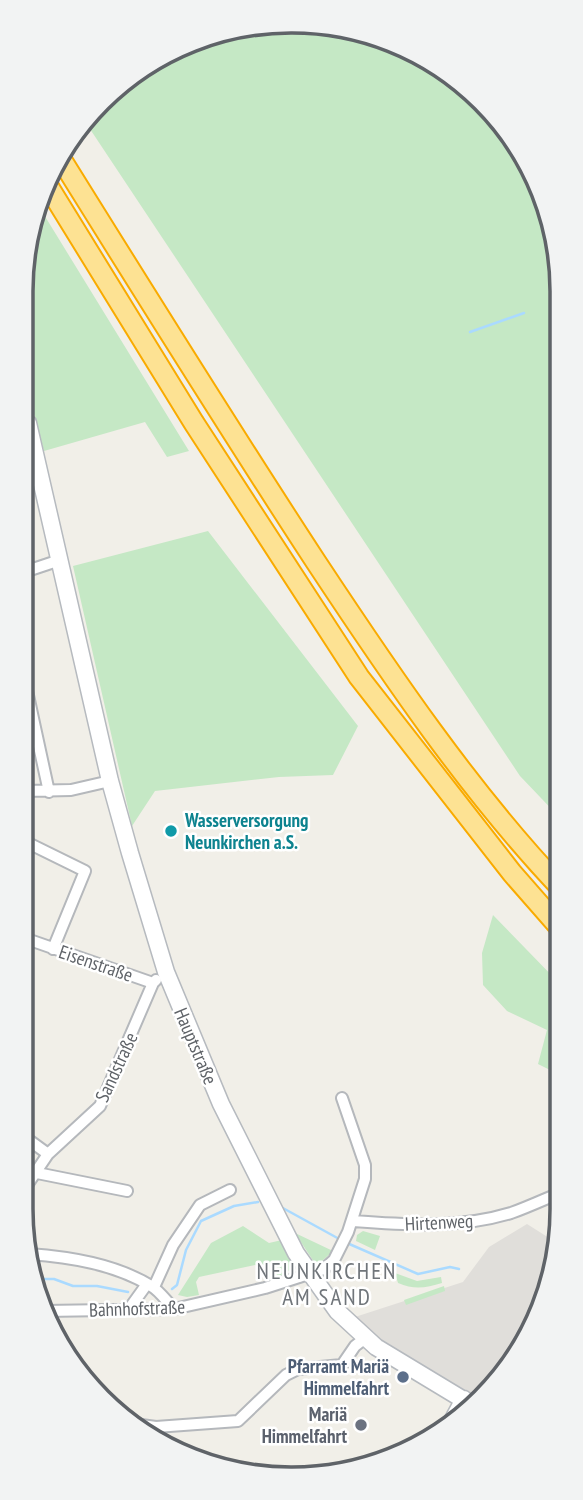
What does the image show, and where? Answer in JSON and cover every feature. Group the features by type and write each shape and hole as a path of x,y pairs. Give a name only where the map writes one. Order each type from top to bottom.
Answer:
{"highway":[{"path":"66,166 214,408 383,664 499,815 550,875"},
{"path":"53,194 194,423 359,677 512,873 550,916"}],"main road":[{"name":"Hauptstraße","path":"33,444 110,781 166,972 221,1104 272,1207 310,1275 364,1339 465,1400"}],"street":[{"path":"33,568 60,560"},
{"path":"33,718 49,792"},
{"path":"33,791 49,792 110,781"},
{"path":"33,845 85,871 53,949"},
{"name":"Eisenstraße","path":"33,941 153,983 166,972"},
{"name":"Sandstraße","path":"33,1178 48,1154 100,1106 153,983"},
{"path":"310,1275 324,1269 336,1256 363,1193 365,1165 342,1098"},
{"path":"33,1143 48,1154"},
{"path":"37,1173 127,1191"},
{"path":"129,1309 150,1285 200,1205 230,1190"},
{"name":"Hirtenweg","path":"350,1227 461,1224 512,1213 550,1197"},
{"path":"37,1255 90,1263 150,1285 174,1309"},
{"name":"Bahnhofstraße","path":"55,1311 174,1309 208,1304 310,1275"},
{"path":"154,1427 238,1421 286,1375 298,1368 342,1366 355,1346 364,1339"}],"shaded area":[{"path":"527,1224 548,1237 536,1292 523,1323 496,1366 470,1395 406,1355 376,1344 355,1317 463,1282 489,1247"}],"green space":[{"path":"258,35 325,35 375,47 421,68 462,97 496,134 523,177 536,208 545,241 550,292 550,807 520,776 90,130 121,97 177,60 208,47"},
{"path":"45,216 189,451 167,457 145,422 44,451 33,410 33,292 35,258"},
{"path":"208,531 358,726 333,775 279,777 155,791 132,826 73,566"},
{"path":"493,915 550,974 550,1070 538,1064 547,1030 507,1011 483,985 482,953"},
{"path":"243,1226 269,1243 282,1240 293,1262 290,1270 280,1276 266,1278 263,1268 255,1265 199,1277 196,1282 199,1295 178,1295 211,1243"},
{"path":"363,1231 380,1236 375,1250 356,1241 357,1235"},
{"path":"295,1233 333,1251 321,1262 314,1262"},
{"path":"395,1273 417,1281 441,1277 442,1283 409,1287 398,1283"},
{"path":"444,1286 445,1291 406,1305 404,1300"}],"waterway":[{"path":"470,332 524,313"},
{"path":"172,1289 177,1285 186,1250 201,1221 234,1206 258,1202"},
{"path":"281,1207 341,1240"},
{"path":"347,1243 418,1274 450,1267 459,1269"},
{"path":"43,1279 54,1279 73,1286 97,1286 128,1292"}],"place":[{"name":"Wasserversorgung Neunkirchen a.S.","path":"171,831"},
{"name":"Pfarramt Mariä Himmelfahrt","path":"403,1377"},
{"name":"Mariä Himmelfahrt","path":"361,1425"}],"district":[{"name":"NEUNKIRCHEN AM SAND","path":"327,1284"}]}
